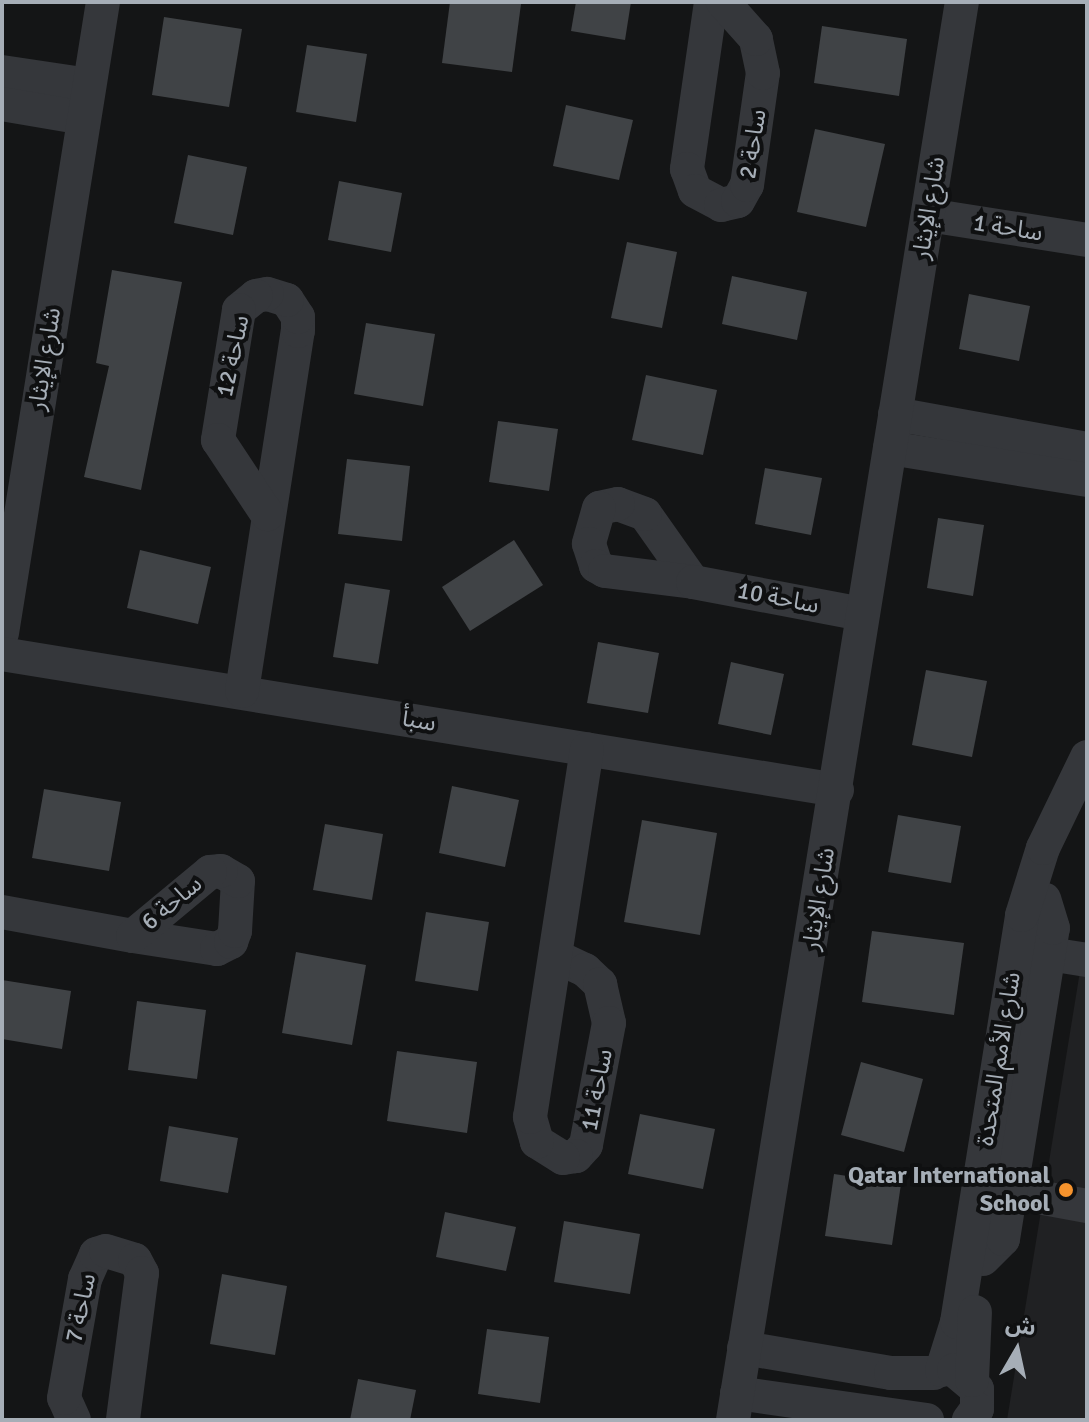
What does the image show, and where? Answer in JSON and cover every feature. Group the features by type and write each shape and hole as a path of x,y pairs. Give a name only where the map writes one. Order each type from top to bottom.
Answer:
{"street":[{"name":"شارع الإيثار","path":"2,633 103,2"},
{"name":"ساحة 2","path":"711,2 687,169 695,191 721,205 738,201 747,185 763,73 756,39 723,2"},
{"name":"شارع الإيثار","path":"928,1420 735,1406 962,2"},
{"path":"2,72 89,85"},
{"path":"2,104 84,118"},
{"name":"ساحة 1","path":"928,215 1087,240"},
{"name":"ساحة 12","path":"242,691 267,514 298,331 298,317 287,300 267,294 256,296 239,310 218,440 267,514"},
{"path":"895,414 1087,449"},
{"path":"890,448 1087,480"},
{"name":"ساحة 10","path":"693,582 862,614"},
{"name":"سبأ","path":"2,654 837,790"},
{"name":"ساحة 11","path":"557,957 585,970 600,984 609,1023 592,1128 576,1156 563,1158 537,1142 530,1117 587,749"},
{"name":"شارع الأمم المتحدة","path":"949,1374 1022,915 1043,848 1087,757"},
{"name":"شارع الأمم المتحدة","path":"949,1374 983,1259 1044,899 1087,791"},
{"path":"983,1259 1003,1239 1053,921 1044,899"},
{"name":"ساحة 6","path":"2,912 133,936"},
{"path":"1049,954 1087,960"},
{"path":"1010,1192 1087,1206"},
{"name":"ساحة 7","path":"74,1420 67,1410 65,1387 85,1279 96,1254 106,1251 135,1260 142,1273 123,1420"},
{"path":"744,1348 891,1373 949,1374 979,1399 969,1420"},
{"path":"928,1420 920,1407 920,1392 949,1374"}],"shaded area":[{"name":"Qatar International School","path":"1087,929 1087,1420 1007,1420 1082,959"}],"building":[{"path":"450,2 521,4 512,72 442,63"},
{"path":"576,2 631,2 625,40 571,31"},
{"path":"164,17 242,29 229,107 152,95"},
{"path":"822,26 907,39 899,96 814,83"},
{"path":"307,45 367,54 356,122 296,112"},
{"path":"566,105 633,120 619,180 553,166"},
{"path":"815,129 885,144 866,227 797,212"},
{"path":"188,155 247,167 233,235 174,223"},
{"path":"339,181 402,193 391,252 328,240"},
{"path":"627,242 677,252 662,328 611,318"},
{"path":"112,270 182,282 141,490 84,477 109,366 96,363"},
{"path":"732,276 807,292 797,340 722,324"},
{"path":"969,294 1030,306 1019,361 959,349"},
{"path":"366,323 435,334 423,406 354,394"},
{"path":"646,375 717,390 703,455 632,440"},
{"path":"498,421 558,429 549,491 489,482"},
{"path":"347,459 410,466 402,541 338,534"},
{"path":"765,468 822,478 811,535 755,524"},
{"path":"938,518 984,525 973,596 927,588"},
{"path":"514,540 543,585 470,631 442,587"},
{"path":"140,550 211,567 198,624 127,608"},
{"path":"345,583 390,590 378,664 333,657"},
{"path":"598,642 659,653 648,713 587,703"},
{"path":"731,662 784,674 771,735 718,724"},
{"path":"926,670 987,681 972,757 912,745"},
{"path":"452,786 519,800 505,867 439,853"},
{"path":"44,789 121,802 109,871 32,858"},
{"path":"898,815 961,826 951,883 888,872"},
{"path":"642,820 717,833 700,935 624,922"},
{"path":"325,824 383,834 372,900 313,890"},
{"path":"426,912 489,922 478,991 415,981"},
{"path":"872,931 964,943 954,1015 862,1002"},
{"path":"296,952 366,965 352,1045 282,1033"},
{"path":"2,980 71,991 62,1049 2,1039"},
{"path":"137,1001 206,1010 197,1079 128,1070"},
{"path":"397,1051 477,1062 467,1133 387,1121"},
{"path":"861,1062 923,1079 904,1152 841,1135"},
{"path":"640,1114 715,1129 703,1189 628,1174"},
{"path":"169,1126 238,1138 228,1193 160,1181"},
{"path":"834,1174 901,1184 892,1245 825,1236"},
{"path":"445,1212 516,1227 506,1271 436,1257"},
{"path":"564,1221 640,1234 630,1294 554,1282"},
{"path":"222,1274 287,1286 275,1355 210,1344"},
{"path":"487,1329 549,1337 540,1403 478,1394"},
{"path":"358,1379 416,1390 410,1420 350,1420"}],"place":[{"name":"Qatar International School","path":"1066,1190"}]}
